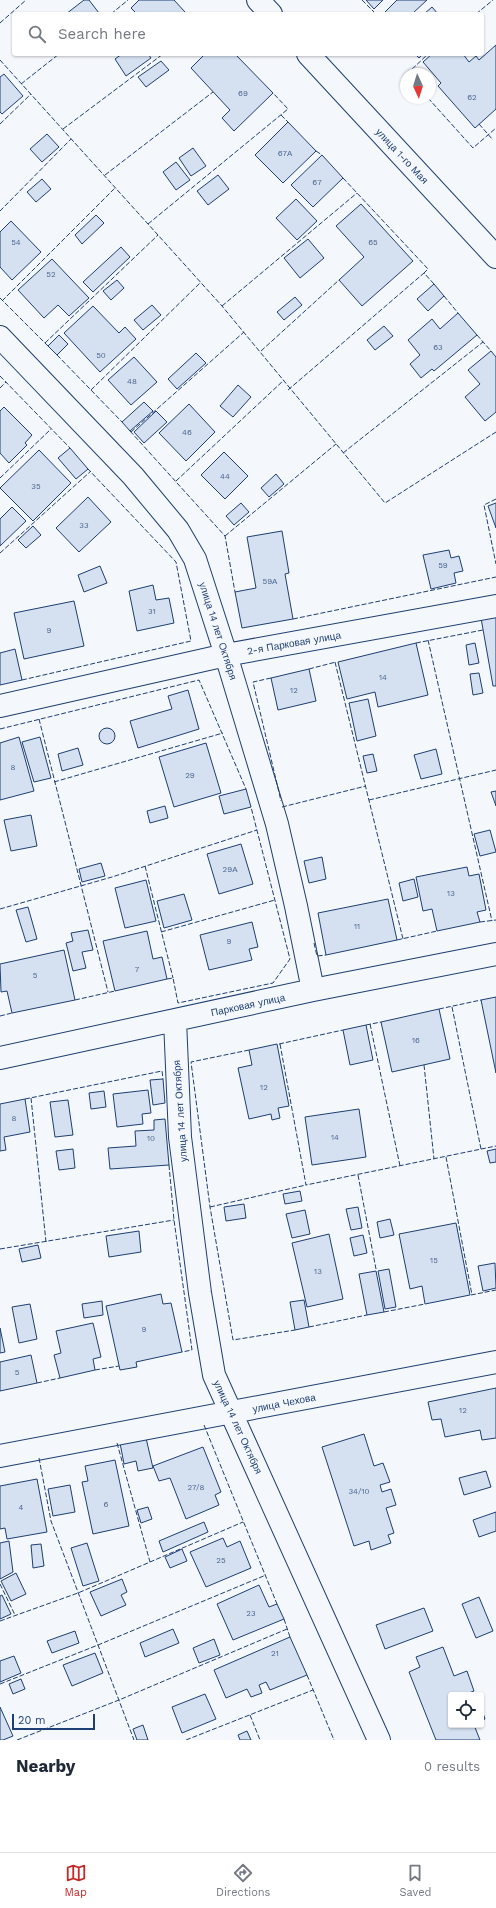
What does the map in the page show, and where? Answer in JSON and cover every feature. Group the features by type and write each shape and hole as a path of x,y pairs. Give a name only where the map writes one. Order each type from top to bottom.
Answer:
{"street":[{"path":"258,0 269,12"},
{"name":"улица 1-го Мая","path":"310,56 496,257"},
{"name":"улица 14 лет Октября","path":"0,337 133,476 178,530 194,559 226,655 276,824 296,906 313,990"},
{"name":"2-я Парковая улица","path":"0,706 226,655 496,606"},
{"name":"Парковая улица","path":"0,1058 313,990 496,954"},
{"name":"улица 14 лет Октября","path":"175,1020 180,1137 200,1293 214,1375 379,1740"},
{"name":"улица Чехова","path":"0,1456 496,1362"}],"building":[{"path":"84,0 89,0 98,12 69,12"},
{"path":"139,0 174,0 185,12 135,12 131,8"},
{"path":"366,0 383,0 374,9"},
{"path":"397,0 427,0 414,12 385,12"},
{"path":"432,7 436,12 426,12"},
{"path":"496,45 496,109 475,128 438,86 441,83 436,77 436,68 428,68 423,62 430,56 464,56 469,62 476,56 479,60"},
{"path":"119,56 150,56 151,58 126,76 115,59"},
{"path":"203,56 237,56 273,93 234,131 222,118 230,110 191,68"},
{"path":"161,61 169,70 146,87 138,77"},
{"path":"4,74 23,96 2,114 0,112 0,77"},
{"path":"288,122 316,151 283,183 255,155"},
{"path":"47,134 59,147 42,162 30,149"},
{"path":"193,148 206,166 191,176 179,158"},
{"path":"322,155 343,178 313,207 291,185"},
{"path":"176,162 190,180 176,190 163,172"},
{"path":"218,175 229,189 208,205 197,191"},
{"path":"42,179 51,189 36,202 27,192"},
{"path":"296,199 317,221 297,240 276,218"},
{"path":"361,204 413,261 362,306 339,280 364,257 336,226"},
{"path":"96,215 104,223 82,244 75,235"},
{"path":"11,221 41,252 12,280 0,267 0,232"},
{"path":"308,239 324,258 300,278 284,258"},
{"path":"121,247 130,257 93,292 83,282"},
{"path":"52,259 89,298 69,316 58,305 44,318 18,290"},
{"path":"117,280 124,288 111,300 103,291"},
{"path":"434,284 444,296 428,311 417,299"},
{"path":"295,297 302,305 284,320 277,312"},
{"path":"152,305 161,315 143,330 134,320"},
{"path":"93,306 119,333 125,327 136,339 100,372 64,333"},
{"path":"458,313 477,335 434,371 432,369 421,378 410,364 420,355 408,340 432,319 440,329"},
{"path":"384,326 393,336 375,350 367,340"},
{"path":"59,335 68,344 57,355 48,346"},
{"path":"491,351 496,357 496,412 485,421 465,397 480,384 468,370"},
{"path":"196,353 206,363 177,389 168,379"},
{"path":"134,357 157,382 131,405 108,380"},
{"path":"238,385 251,397 233,417 220,406"},
{"path":"144,402 153,411 130,431 122,422"},
{"path":"189,404 215,432 186,461 159,433"},
{"path":"4,407 32,435 25,443 27,445 9,463 0,453 0,411"},
{"path":"156,411 167,422 144,443 134,432"},
{"path":"70,448 88,469 76,479 58,458"},
{"path":"39,450 71,483 33,521 0,488"},
{"path":"224,452 248,476 225,499 201,475"},
{"path":"276,474 284,484 269,497 261,488"},
{"path":"88,497 111,522 79,552 56,528"},
{"path":"241,503 249,512 234,525 226,516"},
{"path":"496,503 496,528 488,506"},
{"path":"12,507 26,521 0,546 0,519"},
{"path":"33,526 41,535 26,548 18,540"},
{"path":"282,531 289,573 285,574 293,619 242,628 235,592 256,588 247,537"},
{"path":"449,550 451,558 459,556 463,571 454,573 456,583 431,589 423,555"},
{"path":"100,566 107,583 84,592 78,575"},
{"path":"153,585 156,600 169,598 174,623 137,631 129,591"},
{"path":"74,601 84,646 24,659 14,613"},
{"path":"496,615 496,686 493,686 481,618"},
{"path":"416,643 428,695 378,707 375,692 347,699 338,662"},
{"path":"475,643 479,663 469,665 466,645"},
{"path":"15,649 22,680 0,685 0,653"},
{"path":"309,669 316,701 278,710 271,678"},
{"path":"479,673 483,693 473,695 470,674"},
{"path":"188,690 199,729 138,748 130,721 172,709 168,696"},
{"path":"368,699 376,736 357,741 349,703"},
{"path":"104,728 110,728 115,733 113,742 110,744 104,744 99,739 99,733"},
{"path":"19,737 34,791 0,800 0,743"},
{"path":"40,737 51,778 34,782 22,742"},
{"path":"206,743 221,793 174,807 159,757"},
{"path":"78,748 83,765 62,771 58,754"},
{"path":"436,749 442,774 421,779 414,755"},
{"path":"373,754 377,771 367,773 363,756"},
{"path":"246,789 251,807 224,814 219,796"},
{"path":"496,791 496,806 491,792"},
{"path":"165,806 168,818 150,823 147,811"},
{"path":"31,815 37,846 11,851 4,820"},
{"path":"490,830 496,852 480,856 474,834"},
{"path":"241,844 253,884 219,894 207,854"},
{"path":"322,857 326,879 309,883 304,861"},
{"path":"101,863 105,876 82,882 79,869"},
{"path":"467,867 469,876 479,874 486,910 477,912 480,922 437,931 432,909 423,911 416,877"},
{"path":"414,879 418,897 403,901 399,883"},
{"path":"146,880 156,921 125,928 115,888"},
{"path":"184,894 192,920 164,928 157,901"},
{"path":"388,899 397,940 326,955 318,913"},
{"path":"28,907 37,939 26,942 16,910"},
{"path":"252,922 258,947 249,949 252,960 209,970 200,935"},
{"path":"88,930 93,950 82,952 86,968 73,971 66,943 73,941 71,933"},
{"path":"147,931 153,959 162,957 167,979 115,991 103,941"},
{"path":"64,950 75,1000 12,1013 7,991 1,992 0,964"},
{"path":"496,997 496,1073 481,1000"},
{"path":"439,1009 450,1059 392,1072 381,1022"},
{"path":"366,1025 373,1060 350,1065 343,1030"},
{"path":"277,1044 289,1106 278,1108 280,1118 272,1120 271,1114 249,1119 238,1068 252,1065 249,1050"},
{"path":"163,1079 165,1103 153,1105 150,1080"},
{"path":"148,1090 151,1113 142,1114 143,1124 117,1127 113,1094"},
{"path":"104,1091 106,1107 91,1109 89,1093"},
{"path":"25,1099 30,1132 4,1137 6,1150 0,1151 0,1104"},
{"path":"68,1100 73,1135 55,1137 50,1102"},
{"path":"359,1109 366,1157 312,1165 305,1117"},
{"path":"165,1119 169,1165 110,1169 108,1148 136,1146 135,1131 154,1130 154,1120"},
{"path":"73,1149 75,1168 59,1170 56,1151"},
{"path":"496,1149 496,1162 490,1163 487,1151"},
{"path":"300,1191 302,1201 285,1204 283,1194"},
{"path":"244,1204 246,1218 226,1221 224,1207"},
{"path":"358,1207 362,1228 351,1230 346,1209"},
{"path":"305,1210 310,1234 292,1238 286,1214"},
{"path":"390,1219 394,1235 380,1238 377,1222"},
{"path":"456,1223 470,1295 425,1304 422,1286 410,1289 399,1234"},
{"path":"139,1231 141,1252 109,1257 106,1236"},
{"path":"329,1234 343,1299 307,1307 292,1243"},
{"path":"363,1235 367,1253 354,1256 350,1238"},
{"path":"38,1245 41,1258 22,1262 19,1249"},
{"path":"495,1263 496,1288 483,1291 478,1266"},
{"path":"389,1269 396,1307 385,1309 378,1271"},
{"path":"376,1271 384,1312 367,1315 359,1274"},
{"path":"161,1294 163,1304 171,1303 182,1352 136,1362 137,1367 120,1370 106,1306"},
{"path":"304,1300 309,1327 295,1330 290,1302"},
{"path":"102,1301 103,1315 84,1318 82,1304"},
{"path":"30,1304 37,1339 19,1343 12,1307"},
{"path":"93,1323 101,1357 93,1359 95,1370 60,1378 54,1355 61,1353 56,1331"},
{"path":"0,1328 5,1352 0,1353"},
{"path":"31,1355 37,1383 0,1391 0,1362"},
{"path":"496,1388 496,1438 482,1440 480,1430 445,1437 441,1419 432,1420 428,1402"},
{"path":"364,1434 374,1466 383,1463 390,1482 380,1485 382,1492 391,1489 396,1505 386,1508 394,1533 388,1535 391,1543 371,1550 369,1541 354,1546 322,1447"},
{"path":"146,1438 153,1468 138,1471 136,1461 124,1464 120,1443"},
{"path":"203,1447 221,1492 215,1495 219,1505 186,1519 170,1478 159,1481 153,1466"},
{"path":"115,1460 129,1526 93,1534 82,1482 88,1481 85,1466"},
{"path":"486,1471 491,1487 464,1495 459,1478"},
{"path":"37,1479 47,1532 7,1539 5,1528 0,1529 0,1486"},
{"path":"70,1485 75,1512 53,1516 48,1489"},
{"path":"148,1507 152,1519 141,1523 137,1510"},
{"path":"496,1512 496,1531 479,1537 473,1520"},
{"path":"204,1522 208,1532 163,1552 159,1541"},
{"path":"223,1538 227,1547 240,1541 251,1568 206,1587 190,1552"},
{"path":"9,1541 13,1572 0,1579 0,1543"},
{"path":"87,1543 99,1581 83,1586 71,1548"},
{"path":"41,1544 44,1566 33,1568 31,1545"},
{"path":"182,1549 187,1561 170,1568 165,1557"},
{"path":"16,1573 26,1594 11,1601 1,1581"},
{"path":"122,1579 127,1592 121,1595 126,1605 101,1616 90,1592"},
{"path":"259,1585 269,1607 277,1604 284,1619 233,1640 217,1604"},
{"path":"2,1595 11,1614 0,1619 0,1596"},
{"path":"479,1597 493,1631 476,1638 462,1604"},
{"path":"424,1608 433,1631 385,1649 376,1625"},
{"path":"173,1629 179,1643 145,1657 140,1643"},
{"path":"75,1631 79,1643 52,1653 47,1641"},
{"path":"290,1637 307,1675 270,1690 266,1682 259,1685 262,1693 251,1697 247,1689 226,1698 214,1670"},
{"path":"214,1639 220,1655 199,1663 193,1648"},
{"path":"443,1647 454,1676 467,1671 474,1691 448,1692 448,1728 475,1728 480,1740 436,1740 409,1672 420,1667 416,1657"},
{"path":"95,1653 103,1673 72,1686 63,1665"},
{"path":"14,1656 21,1673 0,1682 0,1661"},
{"path":"21,1679 25,1689 13,1694 9,1684"},
{"path":"205,1694 216,1719 182,1733 172,1707"},
{"path":"0,1707 13,1736 3,1740 0,1740"},
{"path":"143,1725 148,1740 137,1740 133,1729"},
{"path":"247,1731 251,1740 240,1740 238,1735"}],"fence":[{"path":"12,12 26,0"},
{"path":"113,12 128,0"},
{"path":"362,0 374,12"},
{"path":"478,12 493,0"},
{"path":"0,23 12,12"},
{"path":"21,84 56,56"},
{"path":"63,129 160,56"},
{"path":"413,68 426,56"},
{"path":"0,60 222,306 385,503 496,432"},
{"path":"105,175 213,92"},
{"path":"148,224 288,109 273,93"},
{"path":"0,124 31,94"},
{"path":"433,104 473,148 496,128"},
{"path":"281,115 288,122"},
{"path":"479,124 493,140"},
{"path":"0,211 71,139"},
{"path":"316,151 322,155"},
{"path":"343,178 428,269 424,273 434,284"},
{"path":"2,301 116,187"},
{"path":"222,306 357,193"},
{"path":"45,343 158,235"},
{"path":"288,390 424,273"},
{"path":"261,351 339,280"},
{"path":"91,390 201,282"},
{"path":"444,296 458,313"},
{"path":"0,298 48,346"},
{"path":"131,432 244,332"},
{"path":"477,335 491,351"},
{"path":"343,453 483,342"},
{"path":"57,355 122,422"},
{"path":"0,376 70,448"},
{"path":"176,481 284,380"},
{"path":"0,388 6,382"},
{"path":"0,478 51,429"},
{"path":"130,431 225,536 235,592"},
{"path":"225,536 336,444"},
{"path":"22,680 191,641 176,562 88,469"},
{"path":"0,553 91,471"},
{"path":"496,499 484,505 496,564"},
{"path":"293,619 496,577"},
{"path":"416,643 483,630"},
{"path":"428,640 492,921"},
{"path":"335,662 403,939"},
{"path":"309,669 336,662"},
{"path":"271,678 253,682 281,801"},
{"path":"0,729 199,680 246,789"},
{"path":"39,719 108,992"},
{"path":"54,782 223,733"},
{"path":"369,800 496,770"},
{"path":"282,807 366,786"},
{"path":"167,979 173,978 178,1003 273,983 290,959 251,807"},
{"path":"0,909 112,877 257,830"},
{"path":"145,866 173,978"},
{"path":"161,932 275,900"},
{"path":"480,922 496,920"},
{"path":"397,940 437,931"},
{"path":"314,943 317,956 326,955"},
{"path":"75,1000 115,991"},
{"path":"439,1009 481,1000"},
{"path":"452,1007 481,1149"},
{"path":"0,1016 12,1013"},
{"path":"366,1025 381,1022"},
{"path":"370,1024 400,1166"},
{"path":"279,1044 343,1030"},
{"path":"280,1044 306,1185 496,1146"},
{"path":"249,1050 191,1062 210,1207 233,1340 295,1330"},
{"path":"424,1065 434,1159"},
{"path":"25,1099 162,1071 163,1079"},
{"path":"31,1098 46,1242"},
{"path":"446,1157 472,1295"},
{"path":"169,1165 174,1220 192,1350 182,1352"},
{"path":"358,1175 376,1269"},
{"path":"210,1207 306,1185"},
{"path":"0,1249 174,1220"},
{"path":"471,1295 496,1290"},
{"path":"384,1312 425,1304"},
{"path":"309,1327 367,1315"},
{"path":"95,1370 119,1366"},
{"path":"37,1383 60,1378"},
{"path":"204,1425 277,1604"},
{"path":"117,1443 150,1562"},
{"path":"39,1458 51,1521 134,1740"},
{"path":"0,1621 78,1593 243,1522"},
{"path":"0,1684 266,1575"},
{"path":"0,1584 15,1615"},
{"path":"284,1619 290,1637"},
{"path":"17,1740 119,1700 287,1629"},
{"path":"307,1675 334,1740"},
{"path":"186,1740 313,1690"},
{"path":"250,1715 260,1740"}]}
